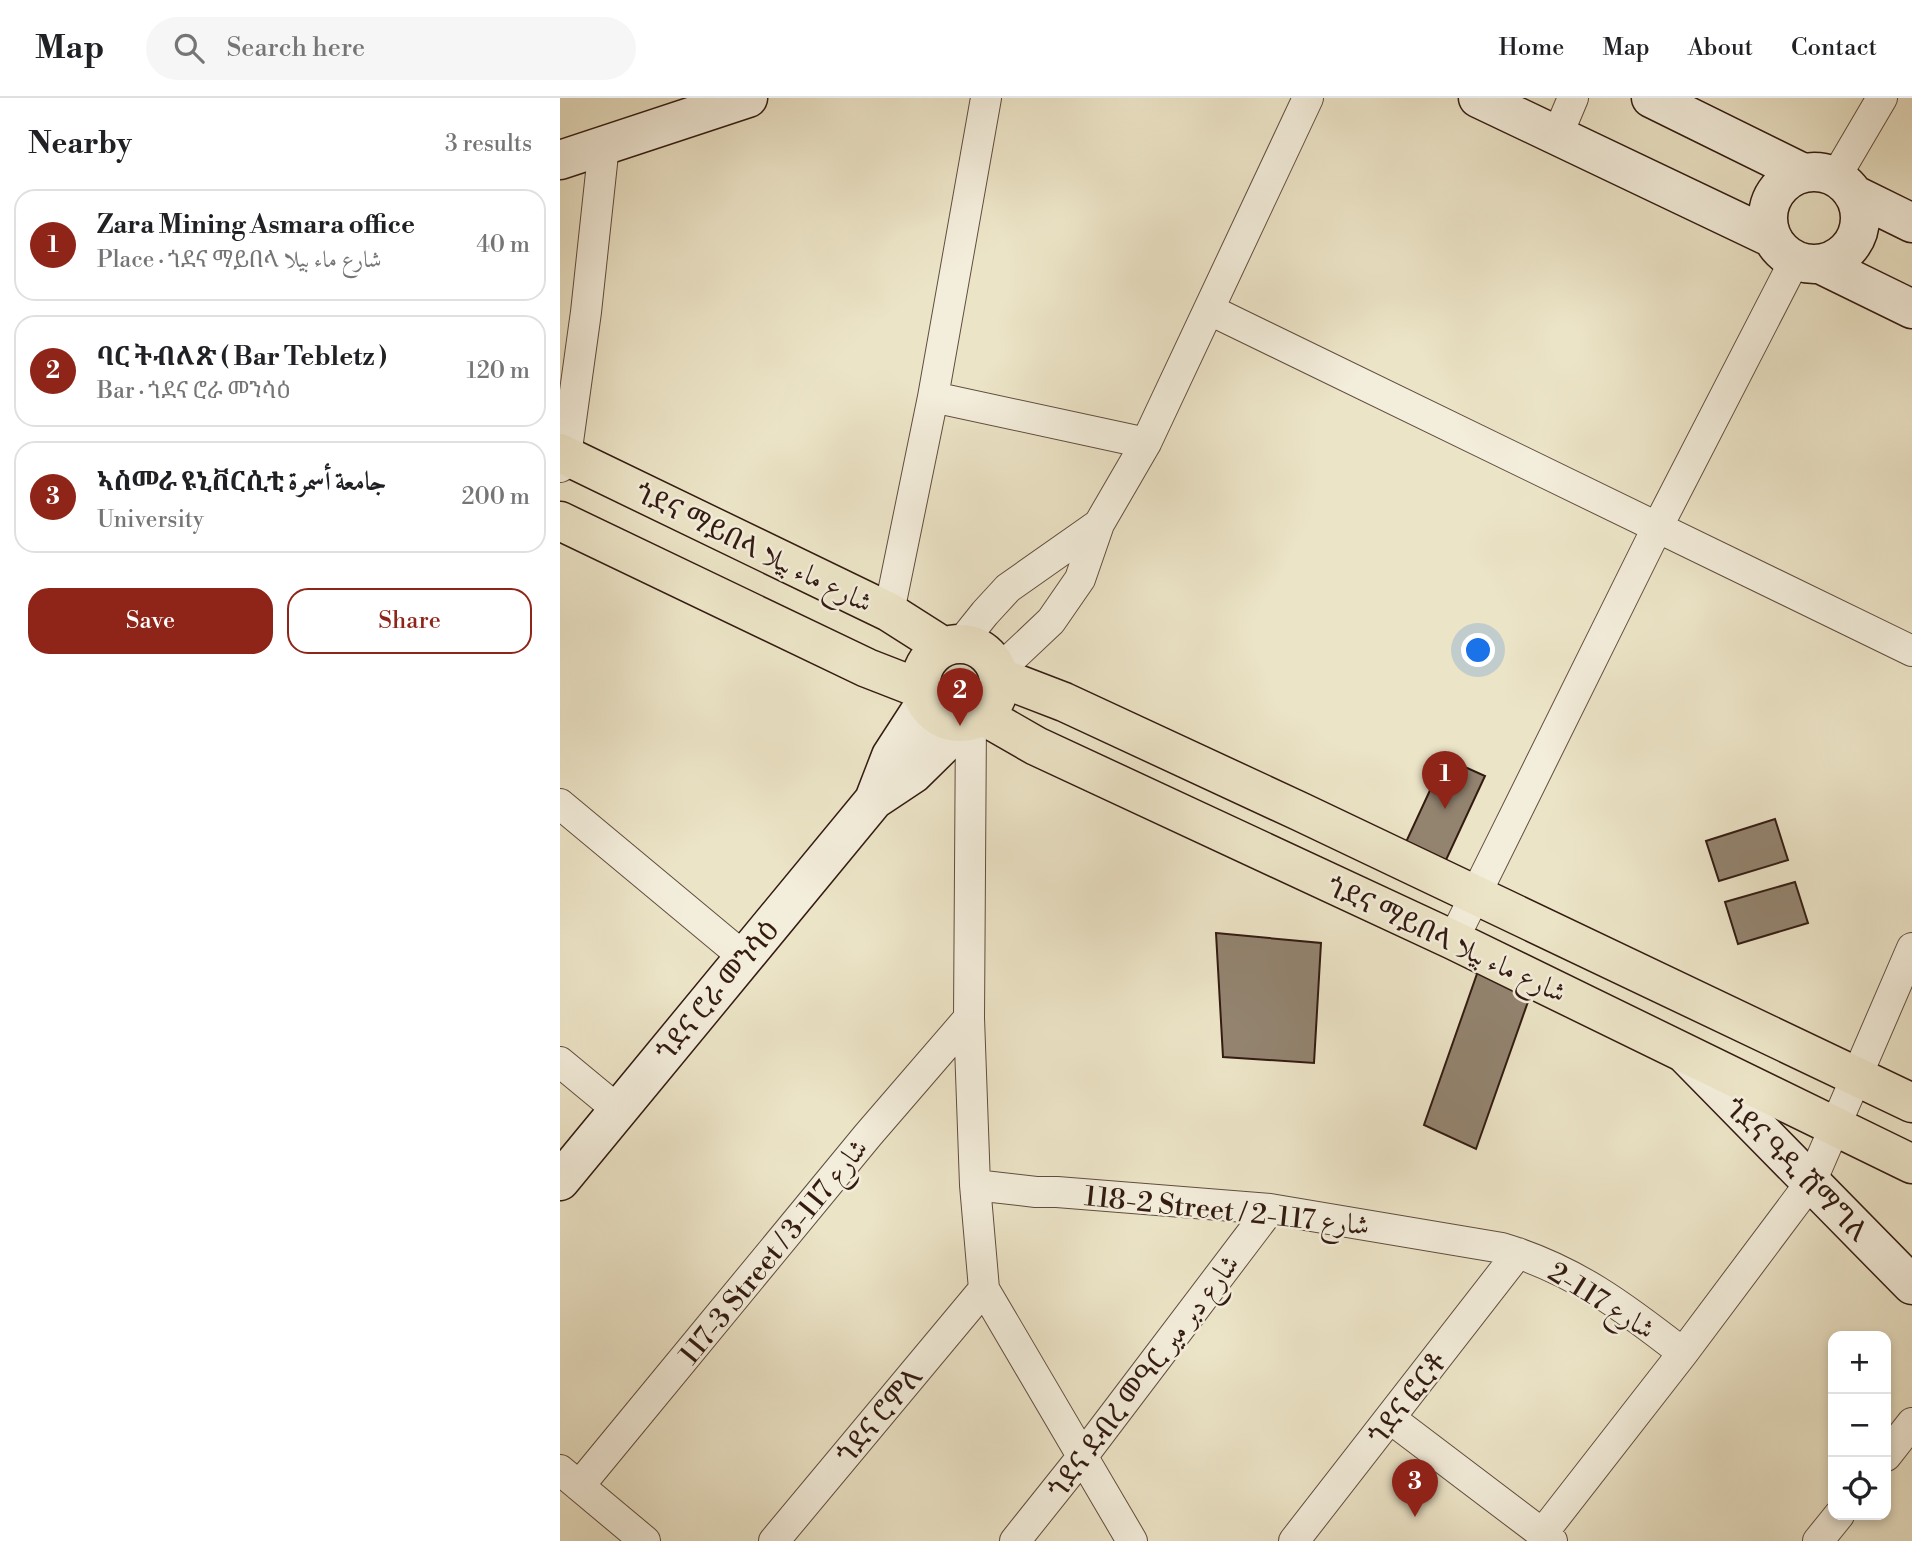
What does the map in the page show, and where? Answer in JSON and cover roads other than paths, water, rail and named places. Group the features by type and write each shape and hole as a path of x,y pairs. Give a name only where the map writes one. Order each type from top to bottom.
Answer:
{"highway":[{"name":"ጎደና ማይበላ شارع ماء بيلا","path":"562,459 888,612 952,645"},
{"path":"560,521 924,695"},
{"path":"952,645 973,645 984,651 993,660 999,674 996,699 973,719 950,721 936,714 924,695 921,676 925,664 933,654 952,645"},
{"name":"ጎደና ማይበላ شارع ماء بيلا","path":"999,674 1477,895 1912,1103"},
{"name":"ጎደና ማይበላ شارع ماء بيلا","path":"973,719 1453,940 1912,1164"},
{"path":"1557,990 1581,944"}],"street":[{"path":"560,160 748,98"},
{"path":"888,612 933,397 986,98"},
{"path":"999,674 1051,621 1080,579 1099,524 1146,443 1308,98"},
{"path":"1478,98 1912,309"},
{"path":"1557,136 1573,98"},
{"path":"1651,98 1912,223"},
{"path":"1831,182 1882,98"},
{"path":"562,459 586,312 604,145"},
{"path":"1791,178 1831,182 1859,208 1860,223 1855,238 1847,251 1835,259 1796,254 1768,225 1772,198 1791,178"},
{"path":"1453,940 1796,254"},
{"path":"1210,310 1912,651"},
{"path":"933,397 1146,443"},
{"path":"952,645 1008,588 1099,524"},
{"name":"ጎደና ሮራ መንሳዕ","path":"874,800 891,756 924,695"},
{"path":"973,719 969,1018 975,1185 984,1289 1132,1541"},
{"name":"ጎደና ሮራ መንሳዕ","path":"560,1181 874,800 913,774 973,719"},
{"path":"560,804 744,957"},
{"path":"1391,1419 1547,1537 1811,1182 1912,948"},
{"name":"117-3 Street / شارع 117-3","path":"570,1478 969,1018"},
{"name":"ጎደና ዓዲ ሽማግለ","path":"1683,1052 1912,1285"},
{"path":"560,1062 618,1110"},
{"name":"118-2 Street / شارع 117-2","path":"975,1185 1270,1209 1518,1253"},
{"name":"ጎደና ደብረ መዓር شارع دبر مير","path":"1015,1541 1270,1209"},
{"name":"شارع 117-2","path":"1518,1253 1535,1258 1577,1279 1622,1306 1683,1353"},
{"name":"ጎደና ፎርቶ","path":"1294,1541 1518,1253"},
{"name":"ጎደና ሮምለ","path":"774,1541 984,1289"},
{"path":"1891,1450 1912,1423"},
{"path":"570,1478 645,1541"},
{"path":"1818,1541 1835,1520"}],"place":[{"name":"ባር ትብለጽ ( Bar Tebletz )","path":"960,726"},
{"name":"Zara Mining Asmara office","path":"1445,809"},
{"name":"ኣስመራ ዩኒቨርሲቲ جامعة أسمرة","path":"1415,1517"}]}
